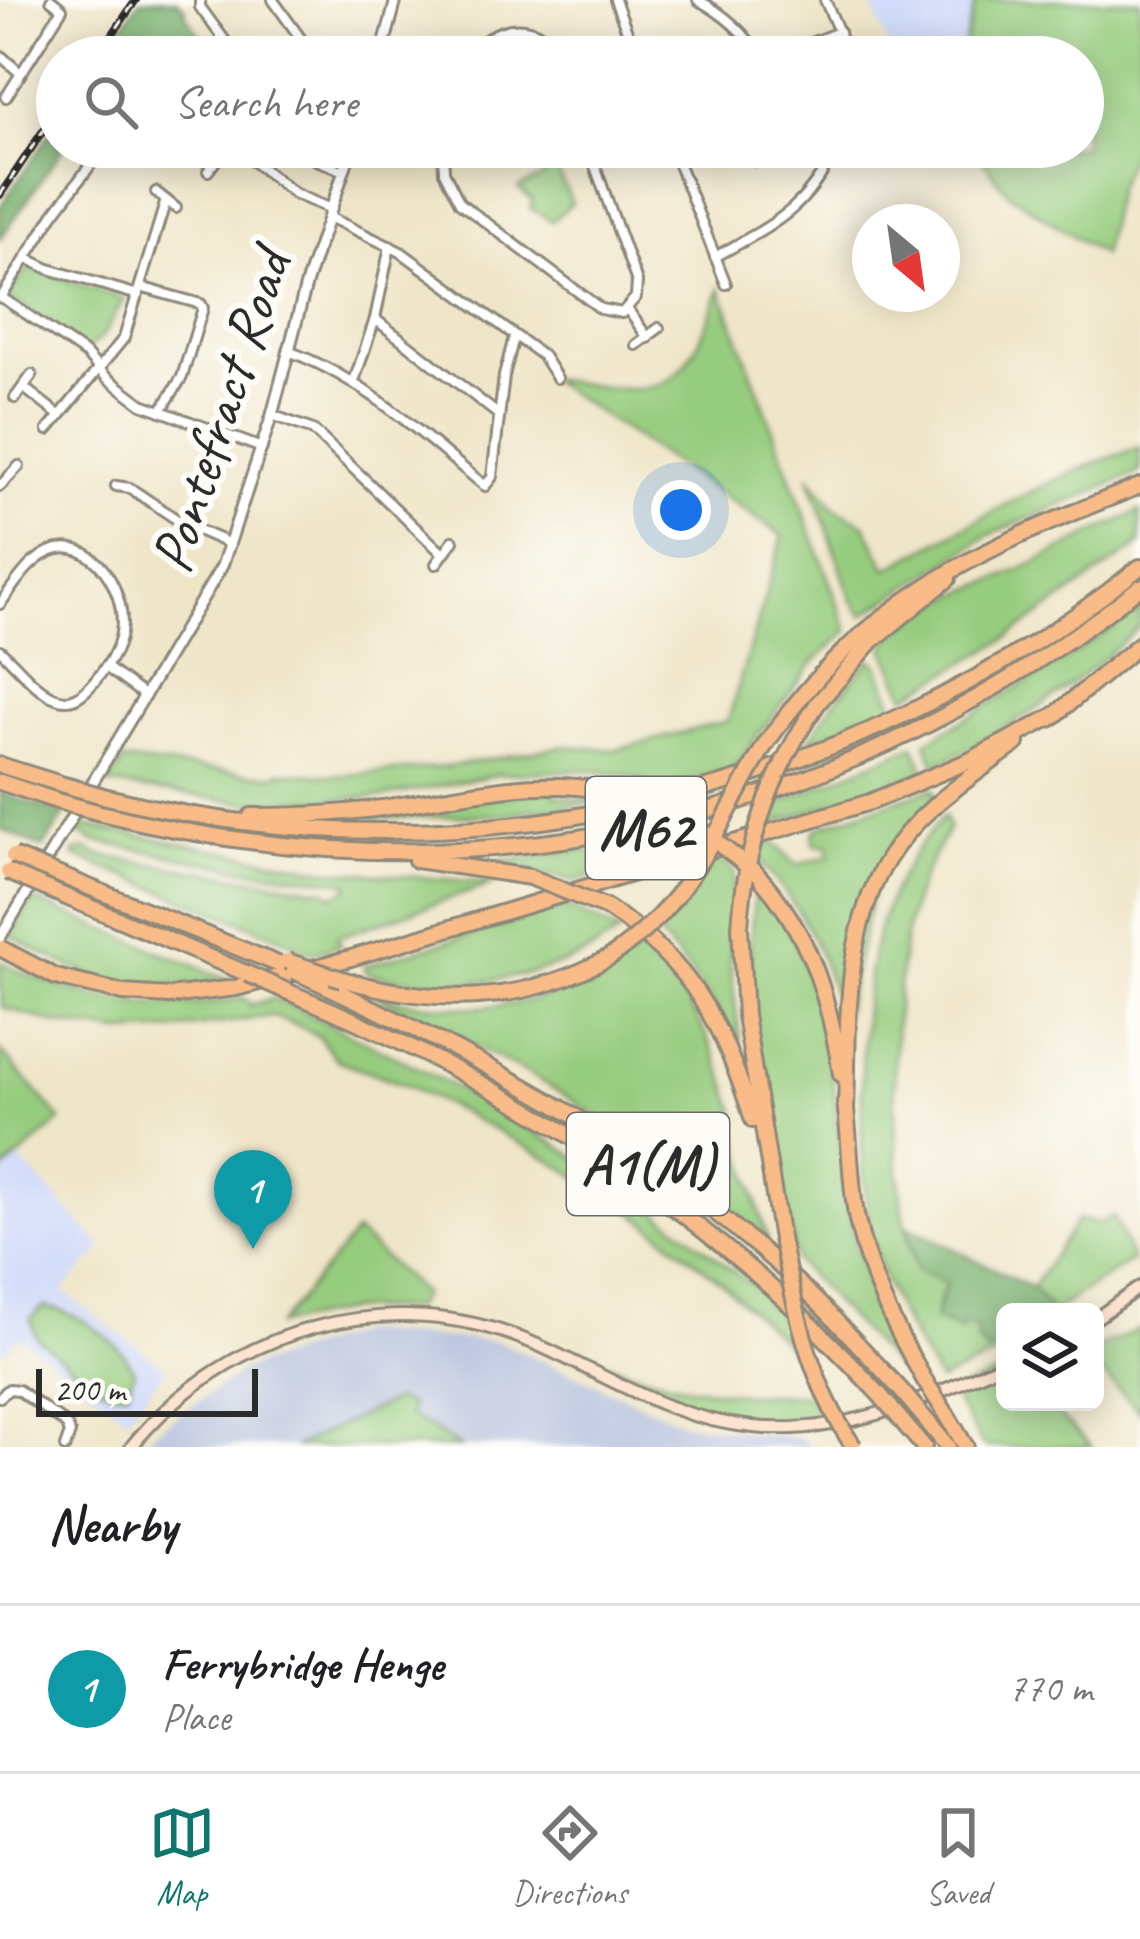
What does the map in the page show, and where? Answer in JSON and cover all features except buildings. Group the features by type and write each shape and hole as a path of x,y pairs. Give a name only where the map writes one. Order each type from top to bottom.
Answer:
{"highway":[{"path":"834,660 890,616 1000,550 1140,487"},
{"path":"282,963 424,997 479,999 560,982 610,957 651,926 686,888 765,745 804,692 889,611 965,560 1140,487"},
{"name":"M62","path":"0,765 107,797 186,813 312,829 437,831 561,820 679,797 796,761 918,710 1037,642 1140,567"},
{"path":"854,1447 810,1362 780,1233 745,1015 740,927 747,867 762,809 786,754 818,703 873,640 951,578"},
{"name":"M62","path":"0,782 97,812 226,838 427,853 552,844 655,826 807,777 948,713 1039,660 1140,587"},
{"path":"846,1111 854,967 867,908 887,860 941,799 1057,714 1140,644"},
{"path":"0,948 56,976 123,993 169,996 236,988 372,952 870,802 969,761 1057,714"},
{"path":"186,813 259,816 370,809 536,783 581,786 625,795 696,826 756,873 794,920 820,975 846,1111 856,1212 884,1306 966,1447"},
{"path":"326,848 530,877 607,908 657,944 704,999 729,1048 766,1160"},
{"name":"A1(M)","path":"6,853 282,963 510,1079 645,1162 758,1246 841,1325 948,1447"},
{"name":"A1(M)","path":"4,870 291,993 506,1096 639,1179 751,1268 835,1346 924,1447"}],"main road":[{"path":"1104,1313 1140,1287"},
{"path":"130,1447 164,1410 211,1372 264,1343 321,1324 380,1316 440,1318 499,1330 663,1407 758,1427 814,1427 871,1418 996,1367"}],"street":[{"path":"44,36 62,9 50,0"},
{"path":"200,0 221,36"},
{"path":"273,0 299,36"},
{"path":"387,36 397,0"},
{"path":"615,0 629,36"},
{"path":"698,0 721,12 745,36"},
{"path":"825,0 840,36"},
{"path":"492,36 522,27 543,36"},
{"path":"829,36 839,32"},
{"path":"6,97 36,49"},
{"path":"0,56 20,73"},
{"path":"86,168 0,298 86,354 142,404 262,448"},
{"path":"262,168 295,194 390,247 543,356 557,378"},
{"path":"339,168 344,171"},
{"name":"Pontefract Road","path":"0,938 212,585 262,448 345,168"},
{"path":"444,168 464,208 601,309 622,313 636,297 637,281 596,168"},
{"path":"680,168 726,284"},
{"path":"715,257 792,210 816,188 826,168"},
{"path":"156,193 176,208"},
{"path":"48,430 124,338 166,200"},
{"path":"354,381 375,319 390,247"},
{"path":"26,258 40,266 203,308 182,377 160,412"},
{"path":"628,310 648,338"},
{"path":"375,319 499,415"},
{"path":"635,345 659,328"},
{"path":"288,351 354,381 485,486 492,477 514,337"},
{"path":"16,398 32,375"},
{"path":"23,387 60,416"},
{"path":"272,415 313,430 443,554"},
{"path":"0,486 19,466"},
{"path":"124,474 130,488"},
{"path":"116,486 130,488 182,523 230,544"},
{"path":"436,564 453,541"},
{"path":"0,604 43,555 69,548 86,553 106,571 121,605 121,635 106,668 81,695 56,698 0,650"},
{"path":"106,668 146,696"},
{"path":"0,1397 9,1389 18,1390 66,1424 70,1432 64,1447"}],"shaded area":[{"path":"869,0 976,0 967,36 885,36"},
{"path":"18,1158 103,1247 62,1291 166,1368 128,1418 19,1337 0,1354 0,1174"},
{"path":"359,1332 497,1341 684,1423 804,1439 808,1447 143,1447 153,1433 245,1369"}],"green space":[{"path":"140,0 176,0 186,8 185,14 200,36 116,36"},
{"path":"976,0 1140,0 1140,135 1116,188 1102,255 1008,193 989,168 1104,168 1104,36 967,36"},
{"path":"36,154 36,168 49,168 0,239 0,207"},
{"path":"541,168 555,168 572,203 552,221 530,208 533,201 518,188 544,177"},
{"path":"29,267 124,299 103,335 87,351 7,296"},
{"path":"720,288 848,631 813,663 731,771 660,788 632,776 585,770 500,774 383,797 249,803 107,784 124,761 273,776 280,772 335,776 446,767 565,746 616,750 728,721 783,536 548,379 617,388 661,384 678,373 692,354"},
{"path":"1140,448 1140,472 989,535 863,615 852,601 809,475 834,508 865,524 887,569 1042,486"},
{"path":"1140,511 1140,544 1006,639 906,696 884,647 899,630 956,595"},
{"path":"1140,609 1140,626 1069,686 991,737 935,765 926,742"},
{"path":"870,659 878,665 895,707 808,742 832,705"},
{"path":"914,745 925,772 770,825 777,804"},
{"path":"933,788 937,798 876,876 843,1022 812,937 791,900 760,862 763,844 773,842 797,865 830,856 828,845 815,845 813,835 818,827"},
{"path":"554,790 555,796 600,802 497,815 373,819 372,815 475,798"},
{"path":"0,793 65,814 43,848 0,829"},
{"path":"944,816 949,828 916,893 899,985 894,1088 900,1190 917,1271 946,1282 937,1307 977,1330 986,1351 996,1349 996,1355 939,1381 880,1268 862,1149 865,1012 875,942 885,910 919,847"},
{"path":"81,825 327,870 495,883 337,937 341,945 311,953 74,856 74,852 84,849 100,856 326,890 332,896 349,888 348,882 241,869 92,841 80,833"},
{"path":"676,831 699,843 576,881 499,861 613,847"},
{"path":"713,860 734,871 730,961 744,1074 710,1001 660,937"},
{"path":"755,889 780,914 814,988 831,1067 852,1228 874,1299 907,1366 899,1371 796,1261 754,1023 750,941"},
{"path":"33,900 229,980 141,985 66,965 11,936"},
{"path":"565,906 620,932 565,963 498,979 463,983 396,979 366,972 364,966"},
{"path":"641,948 689,1006 722,1070 768,1240 676,1167 592,1112 531,1075 373,994 444,1006 513,1004 580,985"},
{"path":"0,962 60,986 119,1001 180,1005 244,998 251,1005 273,998 389,1054 559,1146 666,1218 780,1311 797,1354 718,1279 637,1215 554,1162 461,1112 411,1087 337,1060 318,1036 299,1026 271,1016 121,1033 54,1023 2,1007"},
{"path":"0,1050 61,1120 0,1174"},
{"path":"1113,1216 1132,1260 1066,1303 1044,1303 1032,1288 1077,1220 1100,1223"},
{"path":"906,1225 1032,1288 1044,1303 996,1303 996,1349 986,1351 977,1341 977,1330 961,1323 962,1332 935,1319 946,1283 917,1271"},
{"path":"356,1232 423,1294 414,1308 349,1310 278,1325"},
{"path":"43,1307 83,1321 109,1339 134,1371 128,1391 94,1383 36,1337 31,1318"},
{"path":"1140,1329 1140,1412 1104,1375 1104,1345"},
{"path":"587,1355 695,1388 808,1394 823,1420 754,1418 697,1407 580,1359"},
{"path":"996,1374 996,1411 1056,1411 1092,1447 984,1447 951,1394"},
{"path":"395,1400 411,1406 408,1415 460,1447 294,1447"}],"railway":[{"path":"111,36 136,0"},
{"path":"0,195 36,141"}],"place":[{"name":"Ferrybridge Henge","path":"253,1249"}]}
